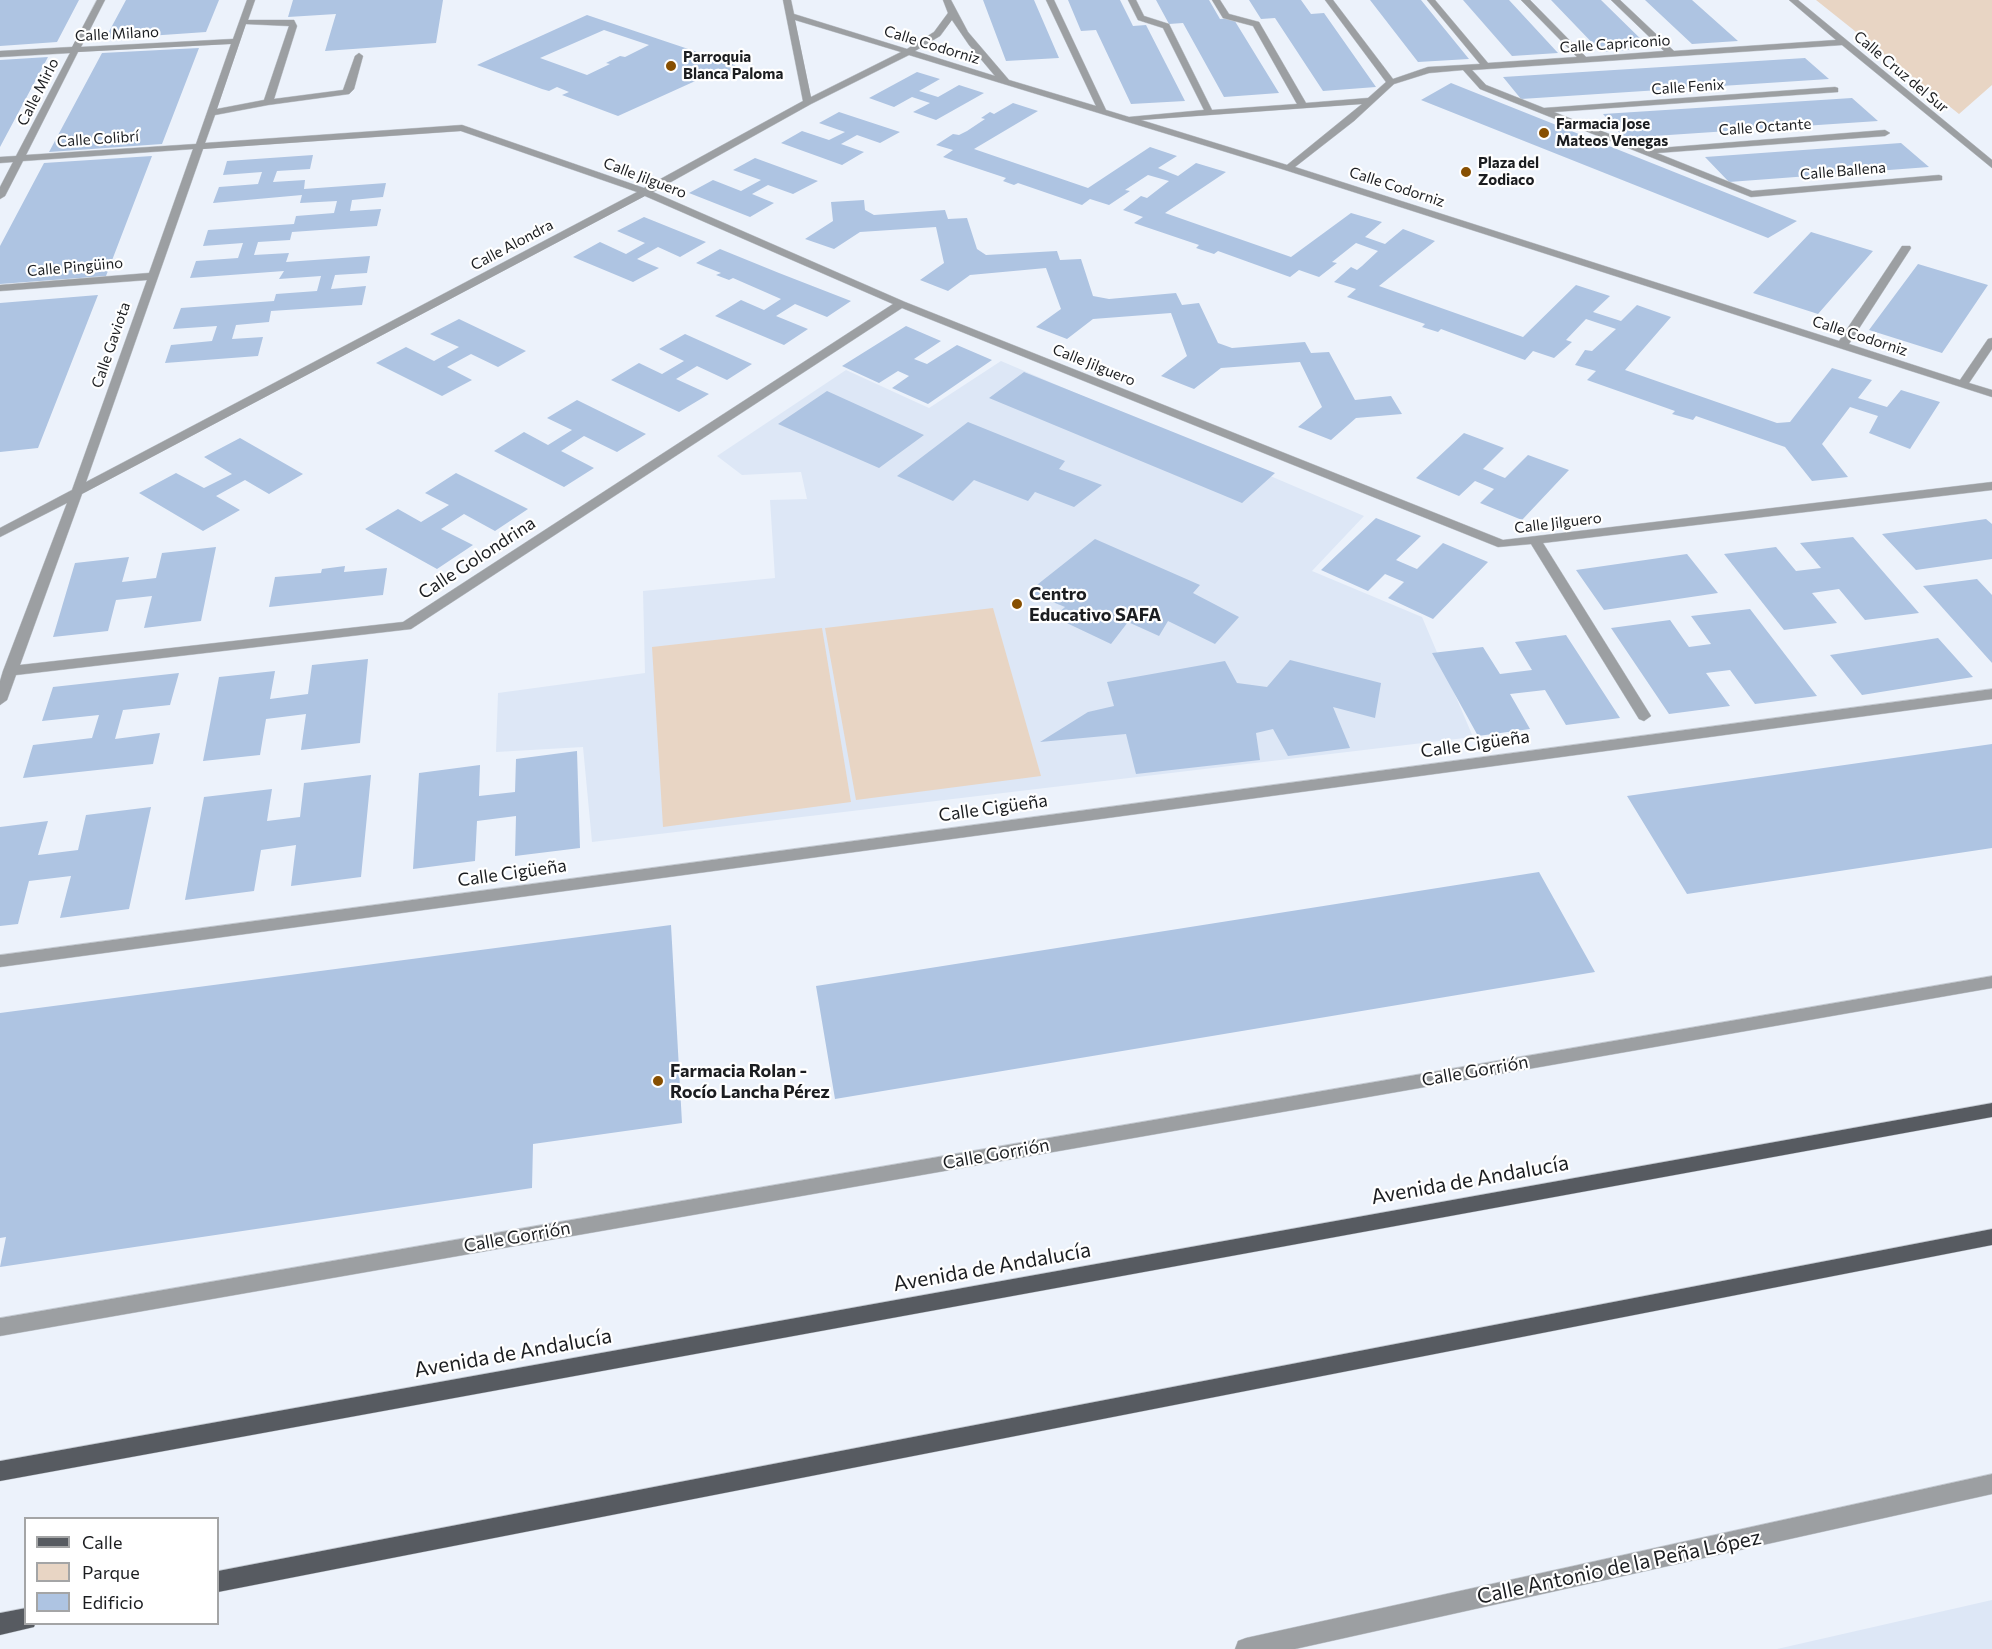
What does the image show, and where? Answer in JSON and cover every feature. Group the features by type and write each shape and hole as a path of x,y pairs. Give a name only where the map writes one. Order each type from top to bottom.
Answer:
{"main road":[{"name":"Avenida de Andalucía","path":"0,1471 1992,1110"},
{"path":"219,1582 1992,1237"},
{"path":"0,1624 24,1619"}],"street":[{"name":"Calle Mirlo","path":"0,196 101,0"},
{"name":"Calle Gaviota","path":"0,700 77,492 250,0"},
{"path":"787,0 808,102"},
{"path":"947,0 952,14 977,51 1008,83"},
{"path":"1050,0 1103,112"},
{"path":"1132,0 1141,18 1166,26 1209,112"},
{"path":"1216,0 1226,16 1256,24 1303,106"},
{"path":"1288,168 1351,119 1391,82 1329,0"},
{"path":"1431,0 1486,66"},
{"path":"1525,0 1583,59"},
{"path":"1615,0 1671,53"},
{"name":"Calle Cruz del Sur","path":"1793,0 1992,165"},
{"name":"Calle Alondra","path":"4,527 77,492 645,192 808,102 906,53 937,34 952,14"},
{"name":"Calle Codorniz","path":"790,16 1288,168 1992,394"},
{"path":"243,22 283,20 291,22 293,26 268,102"},
{"name":"Calle Milano","path":"0,54 236,41"},
{"name":"Calle Capriconio","path":"1391,82 1428,70 1843,42"},
{"path":"211,113 268,102 346,92 350,88 359,56"},
{"path":"1466,68 1484,87 1649,151"},
{"name":"Calle Fenix","path":"1544,110 1835,90"},
{"path":"1124,118 1370,101"},
{"name":"Calle Jilguero","path":"198,147 462,128 645,192 901,304 1502,544 1992,486"},
{"name":"Calle Octante","path":"1649,151 1885,133"},
{"name":"Calle Colibrí","path":"0,160 198,147"},
{"name":"Calle Ballena","path":"1649,151 1751,194 1939,178"},
{"path":"1842,346 1906,248"},
{"name":"Calle Pingüino","path":"0,288 153,276"},
{"name":"Calle Golondrina","path":"10,671 406,626 901,304"},
{"path":"1962,385 1992,341"},
{"path":"1535,540 1644,716"},
{"name":"Calle Cigüeña","path":"0,961 1992,694"},
{"name":"Calle Gorrión","path":"0,1327 1992,982"},
{"name":"Calle Antonio de la Peña López","path":"1246,1649 1992,1484"}],"shaded area":[{"name":"Centro Educativo SAFA","path":"1001,361 1364,516 1312,571 1422,617 1473,737 592,842 583,747 496,752 498,693 645,673 643,591 775,578 770,500 807,499 801,472 742,475 717,456 846,370 929,408"},
{"path":"1992,1600 1992,1649 1777,1649"}],"green space":[{"path":"1816,0 1992,0 1992,85 1959,114"},
{"path":"993,608 1041,776 856,800 825,628"},
{"path":"822,628 851,802 663,827 652,647"}],"building":[{"path":"0,0 79,0 57,42 0,46"},
{"path":"126,0 219,0 206,32 105,39"},
{"path":"293,0 443,0 436,43 325,51 336,14 288,17"},
{"path":"983,0 1034,0 1059,58 1006,61"},
{"path":"1068,0 1120,0 1133,26 1146,25 1185,101 1131,104 1096,30 1081,31"},
{"path":"1156,0 1209,0 1220,19 1233,18 1279,93 1224,97 1183,23 1169,24"},
{"path":"1249,0 1301,0 1311,14 1324,13 1376,87 1323,91 1275,18 1261,19"},
{"path":"1370,0 1421,0 1469,59 1418,62"},
{"path":"1463,0 1509,0 1558,53 1512,56"},
{"path":"1551,0 1601,0 1650,48 1601,52"},
{"path":"1645,0 1692,0 1738,41 1692,44"},
{"name":"Parroquia Blanca Paloma","path":"587,15 735,65 738,72 728,75 713,73 618,116 562,95 569,92 557,87 549,91 477,65","holes":["604,30 649,45 625,57 620,56 606,63 610,64 587,75 540,58"]},
{"path":"199,48 162,144 49,152 102,53"},
{"path":"48,57 0,147 0,60"},
{"path":"1805,58 1829,79 1521,99 1503,77"},
{"path":"917,72 940,79 919,91 938,97 959,85 984,93 936,120 913,112 930,103 912,97 894,107 869,98"},
{"path":"1451,83 1797,221 1768,238 1421,100"},
{"path":"1852,98 1878,121 1624,138 1603,114"},
{"path":"1013,103 1038,111 974,149 1088,188 1150,147 1177,156 1158,168 1178,176 1196,163 1226,172 1165,213 1291,257 1351,213 1382,222 1365,237 1385,244 1403,229 1435,241 1379,286 1523,337 1576,285 1610,296 1593,312 1621,321 1637,305 1671,317 1625,370 1777,423 1790,422 1832,368 1872,380 1858,398 1887,407 1901,390 1940,402 1910,449 1869,433 1878,416 1850,407 1822,444 1848,477 1812,481 1785,447 1696,416 1693,420 1672,414 1675,411 1587,380 1596,371 1575,365 1585,350 1592,351 1616,329 1586,319 1566,340 1572,342 1554,358 1533,351 1525,360 1441,329 1438,332 1422,327 1425,324 1347,297 1356,289 1334,282 1351,267 1357,270 1378,251 1356,243 1332,262 1337,263 1319,277 1299,270 1290,277 1218,251 1214,254 1196,248 1199,245 1134,223 1143,217 1123,210 1141,196 1147,198 1169,181 1148,175 1125,190 1130,191 1109,205 1090,199 1082,205 1018,183 1014,185 1003,181 1006,178 943,157 953,150 936,145 953,134 959,135 967,131 985,119 981,118 990,112 994,114"},
{"path":"839,112 900,132 880,143 857,135 841,144 864,152 842,165 781,143 802,131 829,140 845,132 819,123"},
{"path":"1901,143 1929,167 1729,182 1705,157"},
{"path":"313,155 310,169 277,171 273,182 305,180 304,189 386,183 383,197 352,200 350,211 381,209 377,226 292,232 290,240 258,242 254,255 289,253 286,262 370,256 367,273 335,275 331,289 366,286 362,305 271,311 269,322 236,325 232,339 263,337 258,356 165,363 171,345 212,341 217,326 173,329 181,308 274,301 276,294 317,291 321,276 279,279 284,271 190,278 196,261 238,258 243,243 203,246 208,230 294,224 296,216 334,213 337,201 300,203 302,195 213,203 219,187 258,184 262,172 223,175 227,161"},
{"path":"152,156 106,276 0,284 0,246 44,163"},
{"path":"755,158 818,181 793,194 768,185 752,194 774,203 750,217 689,193 713,180 741,191 761,180 733,170"},
{"path":"864,200 865,210 874,215 945,210 948,219 967,218 977,249 986,255 1057,251 1060,260 1081,259 1093,296 1109,299 1176,293 1182,305 1199,303 1218,343 1232,348 1305,342 1311,353 1329,352 1355,400 1391,396 1402,414 1356,418 1331,440 1298,427 1322,407 1300,362 1221,368 1194,389 1161,376 1187,356 1171,313 1093,319 1067,339 1036,327 1061,309 1046,268 970,275 948,291 920,280 944,263 936,227 860,232 834,249 805,239 833,221 831,202"},
{"path":"644,217 706,242 680,257 658,247 637,259 659,268 633,282 573,257 600,242 626,254 645,243 617,231"},
{"path":"1811,232 1873,251 1818,314 1753,293"},
{"path":"720,249 851,301 827,317 795,304 776,316 808,329 784,345 715,316 741,300 764,310 781,299 733,278 729,280 716,275 721,273 696,263"},
{"path":"1918,264 1988,285 1942,353 1869,330"},
{"path":"98,295 38,448 0,452 0,303"},
{"path":"459,319 526,351 498,367 471,354 447,367 472,380 442,396 376,363 406,347 434,361 459,347 430,334"},
{"path":"906,326 941,341 914,359 927,364 957,345 992,360 928,404 892,388 909,376 898,371 879,383 842,366"},
{"path":"685,334 752,364 727,380 697,366 676,379 709,394 679,412 611,380 639,363 662,374 684,361 659,349"},
{"path":"1024,372 1275,473 1242,503 989,398"},
{"path":"827,391 924,435 879,468 778,424"},
{"path":"577,400 646,434 617,452 584,436 561,451 594,468 564,487 494,451 524,432 548,445 572,430 547,418"},
{"path":"968,422 1065,461 1059,469 1102,485 1074,507 1035,492 1028,501 974,480 953,501 897,476"},
{"path":"1464,433 1504,448 1483,469 1505,478 1528,455 1569,470 1522,520 1480,503 1494,489 1475,481 1459,496 1416,478"},
{"path":"240,438 303,474 269,494 245,480 216,496 240,510 203,531 139,493 176,473 204,488 232,474 204,457"},
{"path":"456,473 528,509 495,531 464,514 441,529 473,545 437,569 365,529 398,509 421,522 449,505 425,493"},
{"path":"1376,518 1421,536 1396,560 1417,569 1443,543 1488,562 1433,619 1388,598 1404,582 1385,574 1368,591 1321,570"},
{"path":"1986,519 1992,524 1992,559 1916,570 1882,534"},
{"path":"1853,537 1919,613 1865,620 1839,589 1812,593 1837,623 1784,630 1724,554 1776,547 1796,571 1821,568 1800,543"},
{"path":"1095,539 1200,585 1193,593 1239,617 1215,644 1168,621 1159,636 1128,622 1111,644 1054,617 1065,607 1028,592"},
{"path":"216,547 201,621 144,628 152,596 116,600 108,631 53,637 75,563 129,557 122,582 156,578 162,553"},
{"path":"1687,554 1718,593 1604,610 1576,570"},
{"path":"345,566 344,572 387,568 383,595 269,607 275,577 321,573 322,569"},
{"path":"1977,579 1992,595 1992,663 1923,586"},
{"path":"1750,609 1817,696 1755,704 1730,670 1706,673 1730,706 1669,714 1611,628 1670,620 1689,647 1711,644 1691,616"},
{"path":"1566,635 1620,718 1566,725 1545,690 1510,694 1530,729 1478,736 1432,653 1483,647 1500,674 1532,670 1515,642"},
{"path":"1938,638 1973,677 1862,695 1830,655"},
{"path":"368,659 360,743 301,750 306,714 266,719 260,755 203,761 219,677 275,671 270,699 308,694 312,665"},
{"path":"1290,660 1381,683 1375,718 1333,707 1350,748 1288,756 1273,729 1256,733 1260,760 1136,774 1126,734 1040,742 1088,712 1114,706 1107,682 1225,661 1237,683 1267,687"},
{"path":"179,673 170,705 123,710 115,739 160,733 153,764 23,778 33,745 92,738 99,715 42,721 53,687"},
{"path":"1992,744 1992,848 1687,894 1627,796"},
{"path":"577,751 580,848 515,856 516,816 477,821 475,861 413,869 419,773 480,765 479,796 515,792 516,759"},
{"path":"371,775 361,877 291,886 296,845 261,850 254,891 185,900 204,797 272,789 267,821 300,817 304,783"},
{"path":"151,807 129,909 60,918 71,876 29,881 18,924 0,926 0,827 48,821 38,855 78,850 86,815"},
{"path":"1539,872 1595,972 835,1099 816,986"},
{"path":"671,925 682,1123 533,1144 532,1188 0,1267 6,1237 0,1238 0,1013"}],"place":[{"name":"Parroquia Blanca Paloma","path":"671,66"},
{"name":"Farmacia Jose Mateos Venegas","path":"1544,133"},
{"name":"Plaza del Zodiaco","path":"1466,172"},
{"name":"Centro Educativo SAFA","path":"1017,604"},
{"name":"Farmacia Rolan - Rocío Lancha Pérez","path":"658,1081"}]}
